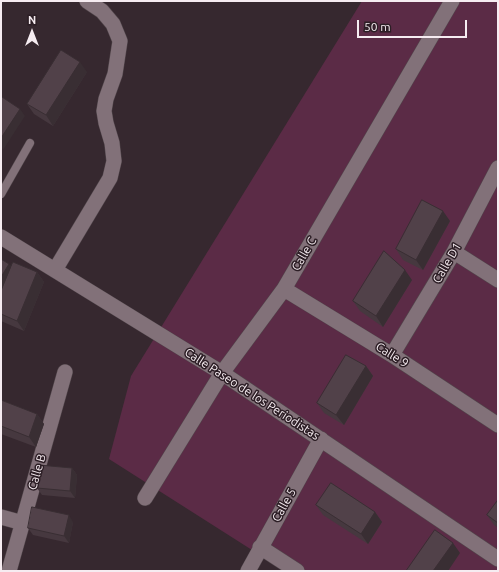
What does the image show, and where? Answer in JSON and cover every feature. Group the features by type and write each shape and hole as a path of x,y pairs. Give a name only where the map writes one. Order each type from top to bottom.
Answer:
{"street":[{"path":"55,270 110,178 113,170 114,161 112,143 104,111 106,98 115,74 120,41 105,6 87,1"},
{"name":"Calle C","path":"145,498 222,373 284,289 452,1"},
{"name":"Calle D1","path":"392,355 454,252 498,168"},
{"name":"Calle Paseo de los Periodistas","path":"1,237 222,373 498,559"},
{"path":"454,252 498,280"},
{"name":"Calle 9","path":"284,289 392,355 498,424"},
{"name":"Calle B","path":"9,571 65,372"},
{"name":"Calle 5","path":"248,571 321,439"},
{"path":"1,518 23,524"},
{"path":"260,547 297,571"}],"lane":[{"path":"1,194 30,143"}],"shaded area":[{"path":"362,1 498,1 498,571 285,571 109,459 131,376"}],"building":[{"path":"61,50 80,62 46,115 27,104"},
{"path":"2,97 20,109 1,138 1,99"},
{"path":"422,200 443,211 416,260 396,249"},
{"path":"384,251 405,270 376,316 353,301"},
{"path":"1,259 9,264 1,277"},
{"path":"13,262 37,272 17,321 1,314 1,291"},
{"path":"346,355 366,366 336,415 317,403"},
{"path":"1,400 37,414 29,437 1,426"},
{"path":"39,465 72,468 70,491 37,488"},
{"path":"331,483 375,512 361,534 316,505"},
{"path":"498,500 498,523 487,515"},
{"path":"32,507 69,515 64,536 28,528"},
{"path":"435,530 453,543 433,571 408,571 407,570"}]}
